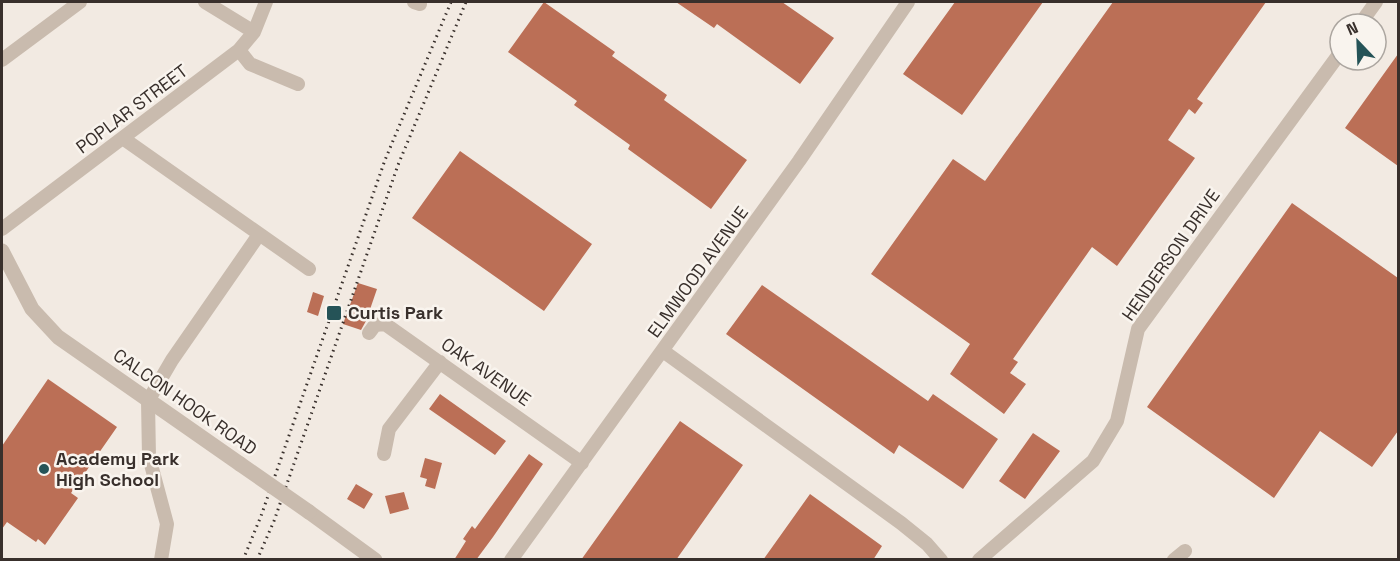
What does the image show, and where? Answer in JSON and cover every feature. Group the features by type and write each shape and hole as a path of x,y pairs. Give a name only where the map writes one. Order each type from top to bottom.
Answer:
{"street":[{"path":"2,60 80,2"},
{"path":"206,2 254,32"},
{"name":"POPLAR STREET","path":"2,229 239,50 254,32 266,2"},
{"name":"ELMWOOD AVENUE","path":"511,560 663,351 908,2"},
{"path":"239,50 250,64 298,84"},
{"name":"HENDERSON DRIVE","path":"979,560 1094,461 1117,421 1138,329 1328,69"},
{"path":"124,139 258,236 309,269"},
{"path":"161,560 167,524 149,457 148,401 172,360 258,236"},
{"name":"CALCON HOOK ROAD","path":"2,251 32,309 58,337 375,560"},
{"name":"OAK AVENUE","path":"369,333 375,325 384,324 582,463"},
{"path":"663,351 901,523 927,544 941,560"},
{"path":"384,454 389,429 440,362"}],"building":[{"path":"544,2 615,52 612,56 667,95 664,100 747,160 711,209 628,149 630,145 574,105 577,101 508,52"},
{"path":"676,2 782,2 834,38 800,84 717,24 714,28"},
{"path":"955,2 1043,2 962,115 903,74"},
{"path":"1113,2 1266,2 1197,99 1203,103 1195,114 1189,109 1168,140 1195,158 1117,266 1092,247 1013,359 1018,362 1010,373 1026,384 1004,414 950,374 970,344 871,274 953,159 985,181"},
{"path":"1398,54 1398,166 1345,128 1385,72 1388,72 1388,68"},
{"path":"460,151 592,244 544,311 412,218"},
{"path":"1292,203 1398,278 1398,431 1372,467 1320,431 1274,498 1147,407"},
{"path":"358,283 377,289 361,330 343,324"},
{"path":"762,285 928,401 933,394 998,439 963,489 899,445 894,454 726,334"},
{"path":"313,292 324,296 318,316 307,312"},
{"name":"Academy Park High School","path":"48,379 117,427 71,493 78,498 45,545 38,539 36,542 7,522 2,529 2,446"},
{"path":"440,394 506,441 495,455 429,409"},
{"path":"680,421 743,465 676,560 581,560"},
{"path":"1033,433 1060,451 1025,499 999,481"},
{"path":"529,454 543,464 493,537 476,560 454,560 466,541 463,539 472,526 475,529"},
{"path":"425,458 442,463 435,489 425,486 427,479 420,477"},
{"path":"356,484 373,494 364,509 347,499"},
{"path":"404,492 409,509 390,514 385,496"},
{"path":"810,494 882,546 873,560 763,560"}],"railway":[{"path":"243,560 261,516 385,160 451,2"},
{"path":"257,560 274,521 398,165 466,2"}],"place":[{"name":"Curtis Park","path":"334,313"},
{"name":"Academy Park High School","path":"44,469"}]}
